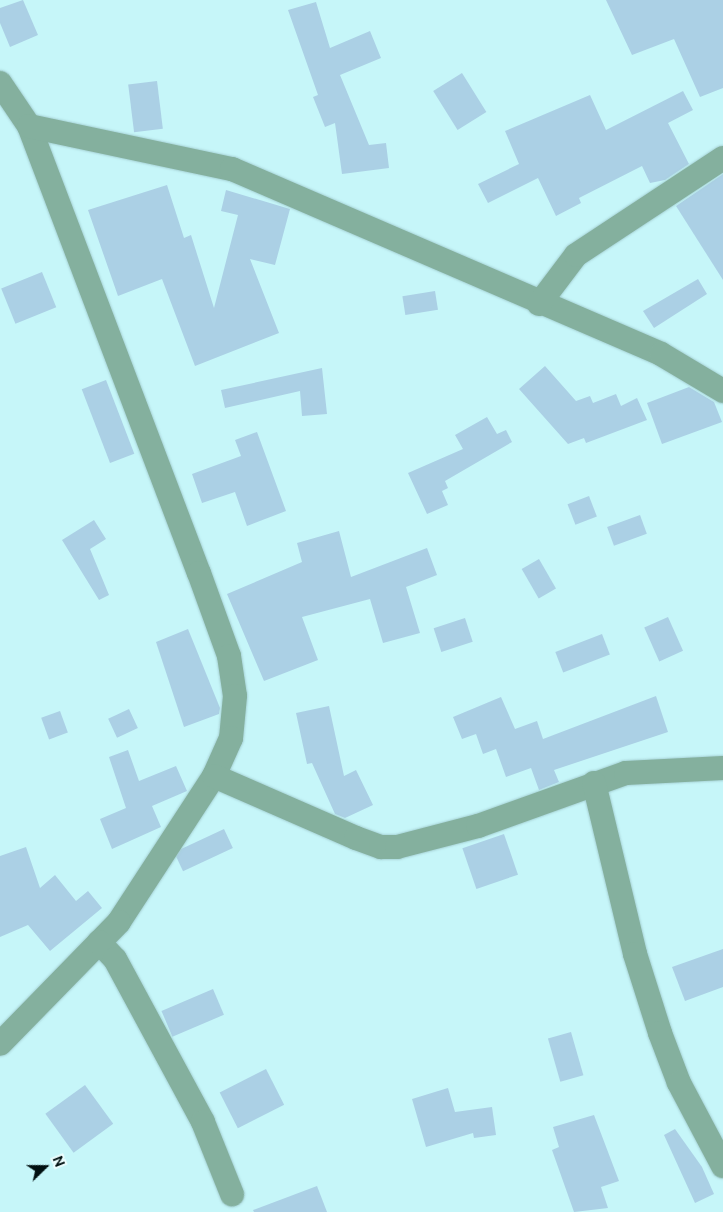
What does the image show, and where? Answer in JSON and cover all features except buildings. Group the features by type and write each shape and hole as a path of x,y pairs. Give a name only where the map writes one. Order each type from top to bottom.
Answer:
{"street":[{"path":"0,83 30,126 228,656 235,696 231,738 214,776 119,922 0,1044"},
{"path":"30,126 232,169 539,304 661,354 723,391"},
{"path":"539,304 576,256 723,158"},
{"path":"214,776 381,847 417,843 478,826 594,783 643,771 723,768"},
{"path":"594,783 635,954 660,1033 679,1084 723,1166"},
{"path":"99,942 114,959 203,1122 232,1194"}]}
